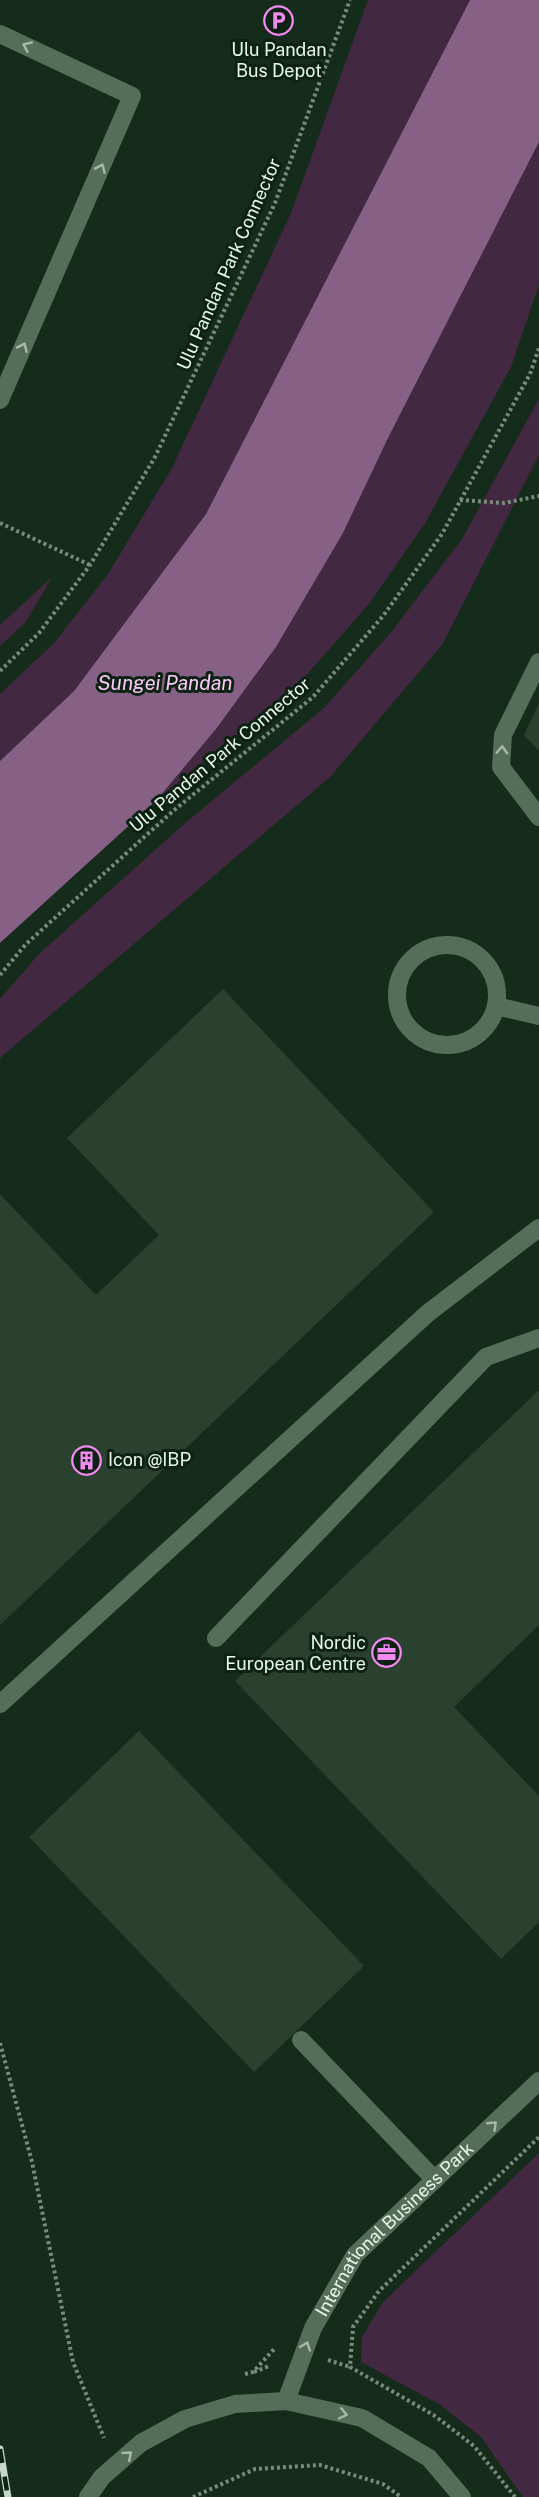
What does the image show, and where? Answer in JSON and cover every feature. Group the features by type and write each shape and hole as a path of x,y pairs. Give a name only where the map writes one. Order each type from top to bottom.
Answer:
{"lane":[{"path":"0,34 132,96 0,400"},
{"path":"539,663 503,735 501,767 539,817"},
{"path":"438,945 458,945 476,953 489,968 496,987 496,1006 488,1024 474,1038 455,1045 435,1045 417,1036 404,1022 397,1003 397,983 405,966 419,952 438,945"},
{"path":"496,1006 539,1016"},
{"path":"0,1704 428,1313 539,1228"},
{"path":"216,1638 486,1357 539,1338"},
{"path":"301,2040 435,2180"},
{"name":"International Business Park","path":"286,2401 313,2328 355,2255 539,2081"},
{"path":"87,2497 102,2477 141,2443 186,2419 235,2404 286,2401 362,2418 429,2458 462,2497"}],"path":[{"name":"Ulu Pandan Park Connector","path":"0,671 39,633 90,565 155,457 274,203 350,0"},
{"name":"Ulu Pandan Park Connector","path":"0,975 27,944 173,811 313,697 383,616 442,534 530,374 539,348"},
{"path":"460,500 504,503 539,496"},
{"path":"0,523 90,565"},
{"path":"0,2043 32,2162 73,2362 107,2444"},
{"path":"515,2497 474,2446 435,2416 350,2367 353,2327 379,2291 539,2137"},
{"path":"193,2497 255,2469 320,2465 383,2484 401,2497"}],"shaded area":[{"path":"368,0 470,0 206,514 74,691 0,761 0,694 55,642 108,574 172,468 291,213"},
{"path":"539,142 539,285 511,367 424,525 368,605 296,687 156,801 216,729 276,647 343,533 388,438"},
{"path":"539,399 539,455 442,645 330,777 0,1058 0,999 38,955 184,824 324,708 392,631 462,539"},
{"path":"52,577 26,622 0,646 0,625"},
{"path":"539,2153 539,2497 523,2497 481,2437 439,2404 361,2362 362,2337 383,2302"}],"water":[{"name":"Sungei Pandan","path":"470,0 539,0 539,142 388,438 343,533 276,647 216,729 156,801 0,943 0,761 74,691 206,514"}],"building":[{"path":"539,703 539,751 524,735"},
{"name":"Icon @IBP","path":"223,989 434,1212 0,1625 0,1194 96,1295 159,1235 67,1138"},
{"name":"Nordic European Centre","path":"539,1390 539,1625 454,1707 539,1796 539,1922 501,1959 235,1681"},
{"path":"139,1731 364,1966 254,2072 29,1837"}],"railway":[{"path":"0,2449 8,2497"}],"place":[{"name":"Ulu Pandan Bus Depot","path":"279,21"},
{"name":"Icon @IBP","path":"87,1460"},
{"name":"Nordic European Centre","path":"387,1653"}]}
